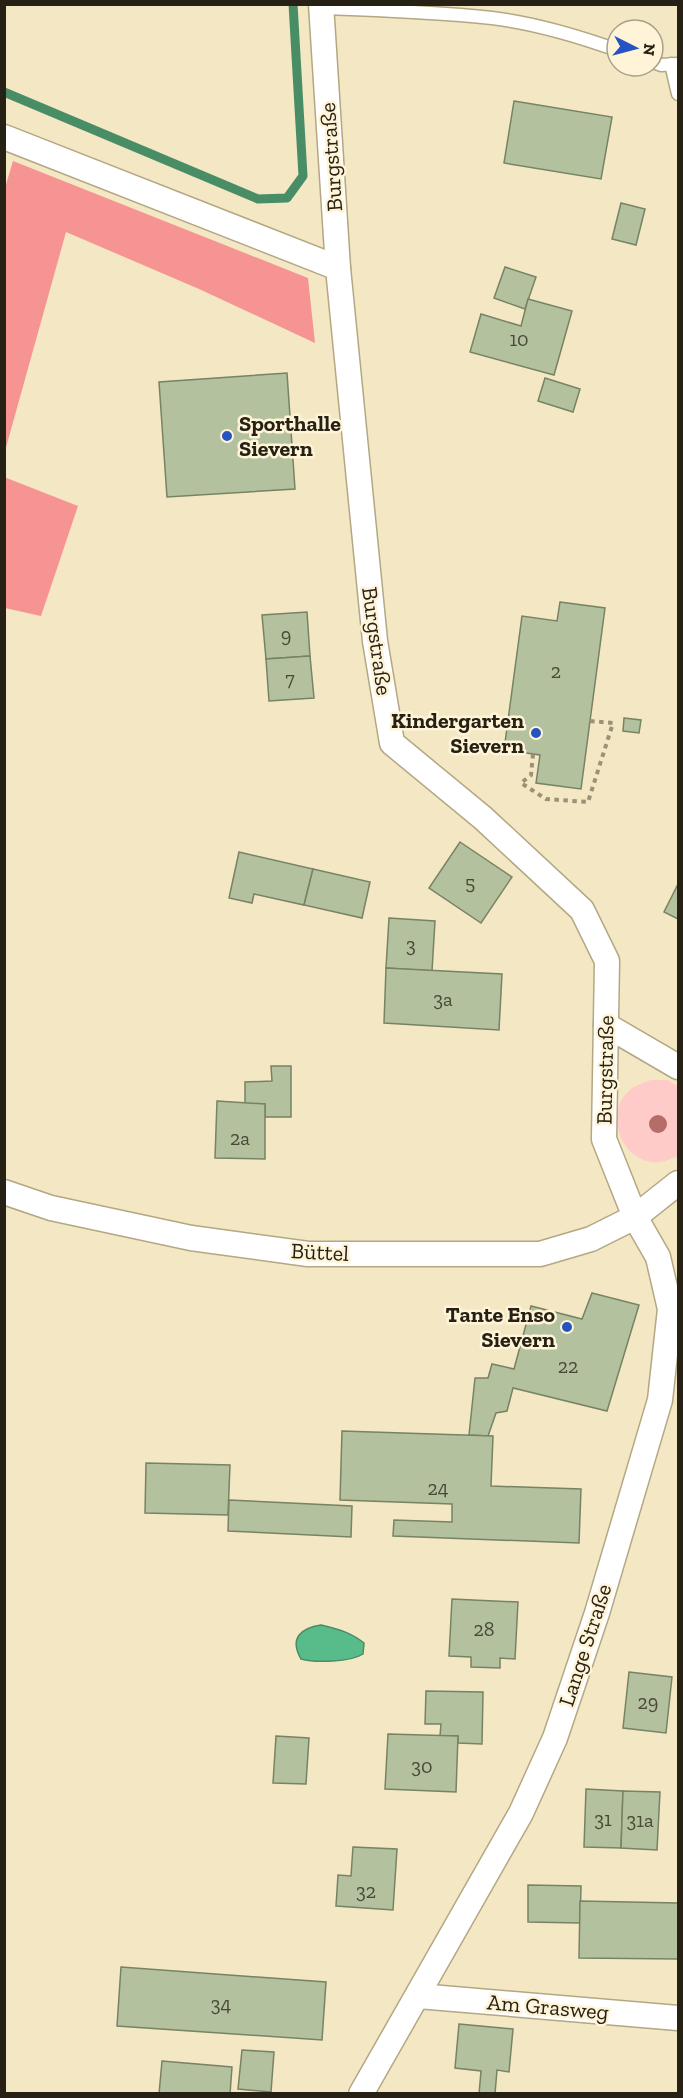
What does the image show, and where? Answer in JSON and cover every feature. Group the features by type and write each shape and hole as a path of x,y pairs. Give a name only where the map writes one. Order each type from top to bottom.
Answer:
{"street":[{"name":"Burgstraße","path":"321,6 338,268 375,641 393,743 483,818 582,910 607,961 604,1138 635,1217"},
{"path":"4,136 338,268"},
{"path":"606,1026 678,1067"},
{"path":"635,1217 678,1183"},
{"name":"Büttel","path":"4,1192 51,1208 191,1238 308,1254 540,1254 591,1239 635,1217"},
{"name":"Lange Straße","path":"361,2094 521,1813 555,1738 597,1613 660,1400 670,1309 658,1257 635,1217"},
{"name":"Am Grasweg","path":"418,1996 678,2018"}],"lane":[{"path":"321,6 405,10 494,18 580,37 605,46"},
{"path":"675,64 678,94"}],"path":[{"path":"533,754 531,775 521,783 546,799 588,802 613,723 590,721"}],"shaded area":[{"path":"13,161 308,278 315,343 199,289 66,232 5,451 4,191"},
{"path":"4,477 78,506 41,616 5,608"},
{"path":"651,1080 667,1080 678,1086 678,1156 661,1162 647,1161 635,1155 626,1146 617,1121 618,1108 624,1096 634,1087"},
{"path":"321,1625 344,1631 359,1639 364,1643 363,1654 350,1659 333,1661 301,1659 296,1645 299,1635 314,1626"}],"building":[{"path":"514,101 612,117 601,179 504,163"},
{"path":"621,203 645,209 636,245 612,239"},
{"path":"505,267 536,277 525,309 494,298"},
{"path":"528,299 572,311 554,375 470,352 481,314 521,326"},
{"name":"Sporthalle Sievern","path":"287,373 295,489 167,497 159,382"},
{"path":"545,378 580,389 573,412 538,401"},
{"path":"560,602 605,608 581,789 536,783 540,755 504,750 522,616 557,621"},
{"path":"307,612 310,656 266,659 262,615"},
{"path":"310,656 314,698 269,701 266,659"},
{"path":"624,718 641,720 639,733 623,731"},
{"path":"460,842 512,877 481,923 429,888"},
{"path":"239,852 313,869 304,905 254,894 252,903 229,898"},
{"path":"313,869 370,882 362,918 304,905"},
{"path":"678,884 678,919 664,912"},
{"path":"389,918 435,921 432,971 386,968"},
{"path":"386,968 502,974 499,1030 384,1023"},
{"path":"271,1066 291,1066 291,1117 265,1117 265,1104 245,1104 245,1082 272,1081"},
{"path":"217,1101 265,1104 265,1159 215,1158"},
{"path":"592,1293 639,1305 607,1411 513,1388 507,1411 496,1413 488,1436 469,1435 475,1378 488,1378 492,1364 514,1369 531,1306 582,1319"},
{"path":"342,1431 493,1436 491,1486 581,1489 579,1543 393,1536 394,1520 452,1522 452,1504 340,1500"},
{"path":"146,1463 230,1465 228,1515 145,1513"},
{"path":"229,1500 352,1506 351,1537 228,1531"},
{"path":"452,1599 518,1602 515,1659 500,1658 500,1668 471,1667 471,1657 449,1656"},
{"path":"629,1672 672,1677 666,1733 623,1728"},
{"path":"426,1691 483,1692 482,1744 458,1743 458,1736 440,1736 441,1724 425,1724"},
{"path":"388,1734 458,1736 456,1792 385,1789"},
{"path":"276,1736 309,1738 306,1784 273,1783"},
{"path":"586,1789 623,1791 621,1848 584,1847"},
{"path":"623,1791 660,1792 657,1850 621,1848"},
{"path":"353,1847 397,1849 393,1910 336,1906 338,1875 351,1876"},
{"path":"528,1885 581,1886 580,1923 528,1922"},
{"path":"580,1901 678,1903 678,1959 579,1958"},
{"path":"121,1967 326,1982 322,2040 117,2026"},
{"path":"459,2024 513,2029 509,2072 497,2070 495,2094 479,2094 481,2071 455,2068"},
{"path":"242,2050 274,2052 271,2092 238,2089"},
{"path":"162,2061 232,2067 230,2094 159,2094"}],"waterway":[{"path":"4,92 258,199 287,198 303,176 293,4"}],"place":[{"name":"Sporthalle Sievern","path":"227,436"},
{"name":"Kindergarten Sievern","path":"536,733"},
{"name":"Tante Enso Sievern","path":"567,1327"}]}
